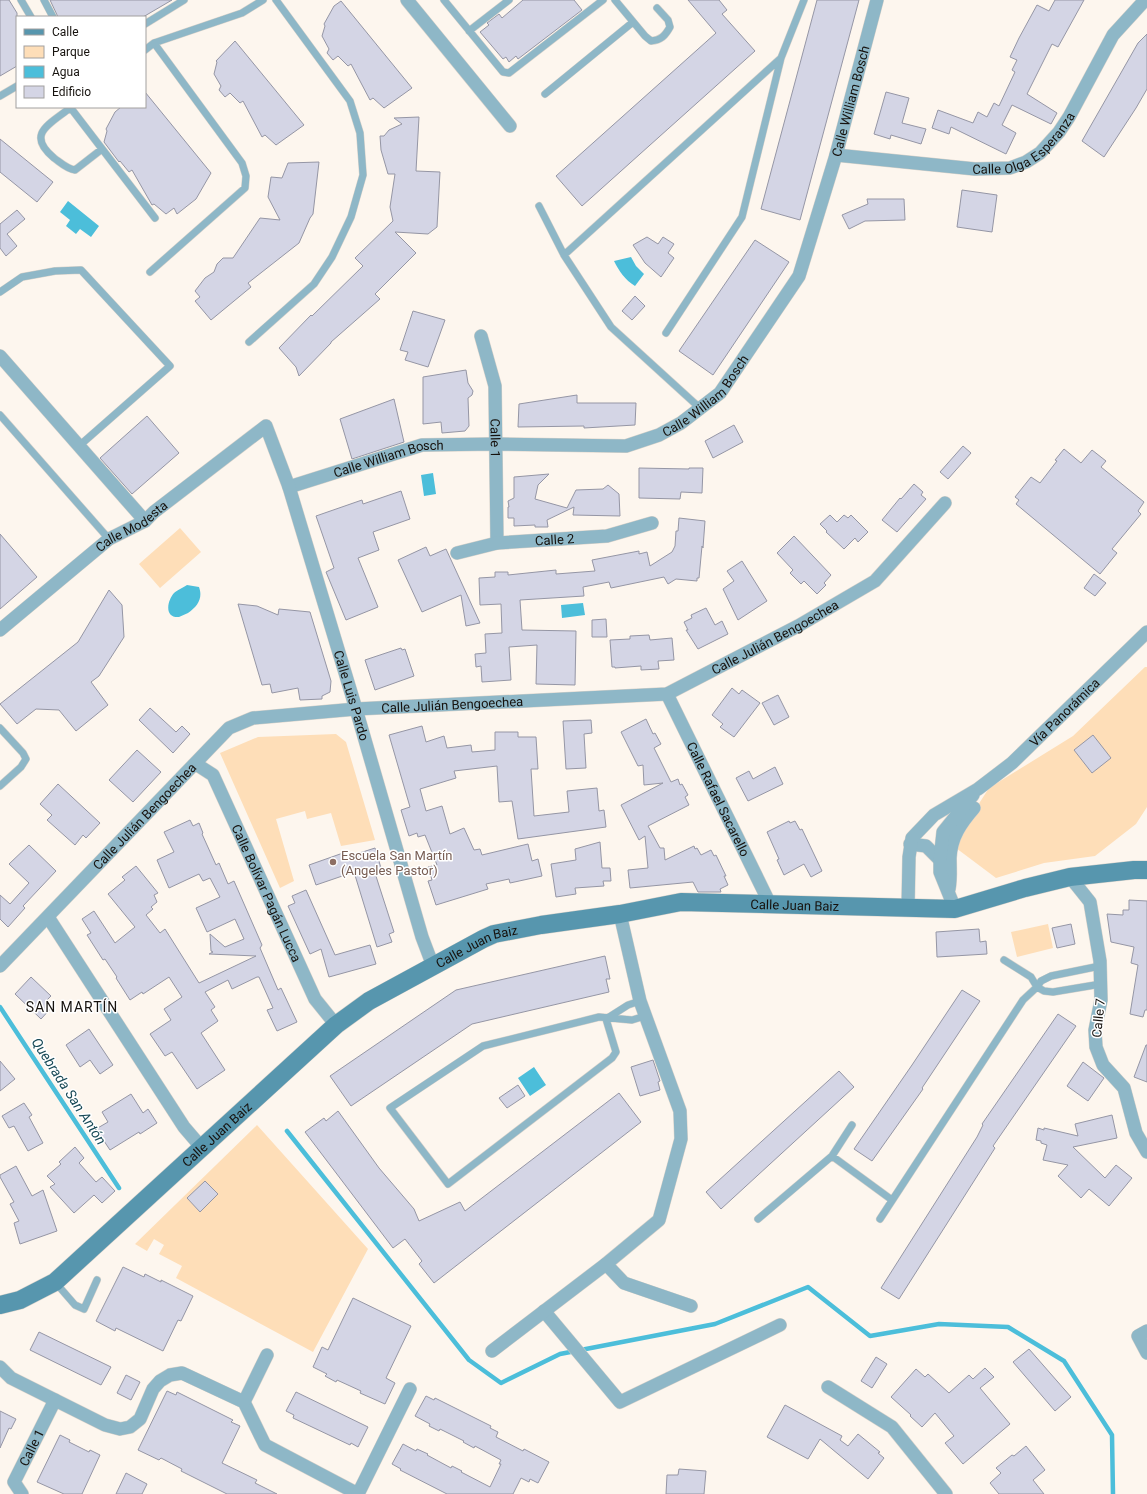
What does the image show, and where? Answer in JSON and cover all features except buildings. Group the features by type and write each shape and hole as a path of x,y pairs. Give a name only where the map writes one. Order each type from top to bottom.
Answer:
{"street":[{"path":"407,0 510,126"},
{"name":"Calle William Bosch","path":"288,487 422,445 496,444 626,446 659,435 681,423 701,409 720,393 799,276 836,155 877,0"},
{"name":"Calle Olga Esperanza","path":"836,155 975,169 1010,168 1026,162 1040,153 1059,132 1069,117 1113,35 1145,0"},
{"name":"Calle 1","path":"481,336 495,386 497,543"},
{"path":"0,356 145,521"},
{"name":"Calle Modesta","path":"0,630 109,539 145,521 154,512 266,426"},
{"name":"Calle Luis Pardo","path":"266,426 288,487 356,709 422,937 433,966"},
{"name":"Calle Julián Bengoechea","path":"0,966 229,728 253,718 356,709 667,694 798,626 875,581 945,503"},
{"name":"Calle 2","path":"457,553 497,543 607,536 652,523"},
{"name":"Vía Panorámica","path":"910,844 912,838 934,814 978,788 1012,763 1146,634"},
{"name":"Calle Rafael Sacarello","path":"667,694 770,904"},
{"name":"Calle Bolívar Pagán Lucca","path":"196,764 213,774 315,999 336,1025"},
{"path":"952,901 950,856 954,835 974,807 978,788"},
{"name":"Vía Panorámica","path":"952,901 940,872 943,832 978,788"},
{"path":"908,908 910,844 926,846 940,860"},
{"name":"Calle Juan Baiz","path":"0,1305 20,1300 55,1282 336,1025 369,1001 494,934 541,925 620,914 681,902 908,908 1025,888 1070,877 1147,870"},
{"name":"Calle 7","path":"1070,877 1090,902 1100,966 1101,1000 1095,1030 1096,1047 1103,1065 1124,1088 1136,1133 1147,1152"},
{"path":"492,1351 606,1264 658,1220 682,1139 680,1111 640,1001 620,914"},
{"path":"48,917 184,1127 202,1148"},
{"path":"606,1264 624,1283 691,1306"},
{"path":"544,1311 620,1402 780,1325"},
{"path":"1142,1333 1147,1353"},
{"path":"244,1402 267,1355"},
{"path":"0,1367 11,1378 105,1425 120,1429 130,1427 140,1419 153,1388 160,1381 170,1375 182,1373 244,1402 265,1445 358,1494 410,1389"},
{"path":"828,1387 892,1427 946,1494"},
{"name":"Calle 1","path":"22,1494 14,1482 55,1400"}],"lane":[{"path":"20,0 30,16"},
{"path":"44,0 52,16"},
{"path":"146,23 184,0"},
{"path":"146,49 154,43 242,12 263,0"},
{"path":"249,342 314,284 332,257 351,217 364,175 360,133 350,101 276,0"},
{"path":"444,0 503,72 510,73 603,0"},
{"path":"469,31 509,0"},
{"path":"615,0 651,41 658,40 665,35 670,27 668,20 658,8"},
{"path":"666,333 742,217 781,58 804,0"},
{"path":"545,94 633,22"},
{"path":"150,272 245,188 246,176 242,162 154,43"},
{"path":"564,255 781,58"},
{"path":"0,96 16,87"},
{"path":"69,108 43,129 40,137 41,145 48,153 69,169 75,170 102,149"},
{"path":"71,108 155,218"},
{"path":"539,206 564,255 611,327 701,409"},
{"path":"0,292 22,277 56,270 81,270 170,366 79,446"},
{"path":"0,415 109,539"},
{"path":"0,728 23,753 26,759 21,767 0,786"},
{"path":"1004,960 1031,977 1037,987 1044,991 1053,992 1101,984"},
{"path":"880,1219 1023,1000 1037,987 1041,981 1051,976 1100,966"},
{"path":"606,1019 628,1005 640,1001"},
{"path":"606,1019 616,1052 612,1058 448,1184 390,1108 483,1046 599,1017 606,1019 632,1020 645,1016"},
{"path":"758,1219 832,1156 852,1125"},
{"path":"832,1156 892,1200"},
{"path":"55,1282 75,1305 84,1309 97,1280"}],"green space":[{"path":"180,528 201,552 160,588 139,564"},
{"path":"1145,667 1147,667 1147,807 1136,824 1095,856 1044,863 996,878 956,848 958,836 989,788 1073,736"},
{"path":"336,734 346,742 375,840 341,846 331,813 307,819 305,811 276,819 294,881 280,888 220,753 258,737"},
{"path":"1048,924 1053,948 1017,957 1011,932"},
{"path":"257,1125 368,1249 313,1352 176,1278 182,1266 159,1254 164,1245 154,1239 147,1251 135,1244"}],"water":[{"path":"68,201 99,226 91,237 80,229 76,234 66,226 70,220 60,212"},
{"path":"631,257 636,266 644,274 635,286 628,281 614,261"},
{"path":"433,473 436,494 424,496 421,475"},
{"path":"187,585 199,587 199,602 188,613 179,617 174,617 169,612 168,608 170,600 174,593"},
{"path":"583,603 585,615 562,618 561,605"},
{"path":"534,1067 546,1085 530,1096 518,1078"}],"waterway":[{"name":"Quebrada San Antón","path":"0,1007 119,1188"},
{"path":"287,1131 469,1360 501,1383 560,1354 715,1324 808,1287 870,1336 939,1324 1008,1327 1064,1361 1112,1435 1113,1494"}],"place":[{"name":"Escuela San Martín (Angeles Pastor)","path":"333,862"}],"district":[{"name":"SAN MARTÍN","path":"72,1007"}]}
